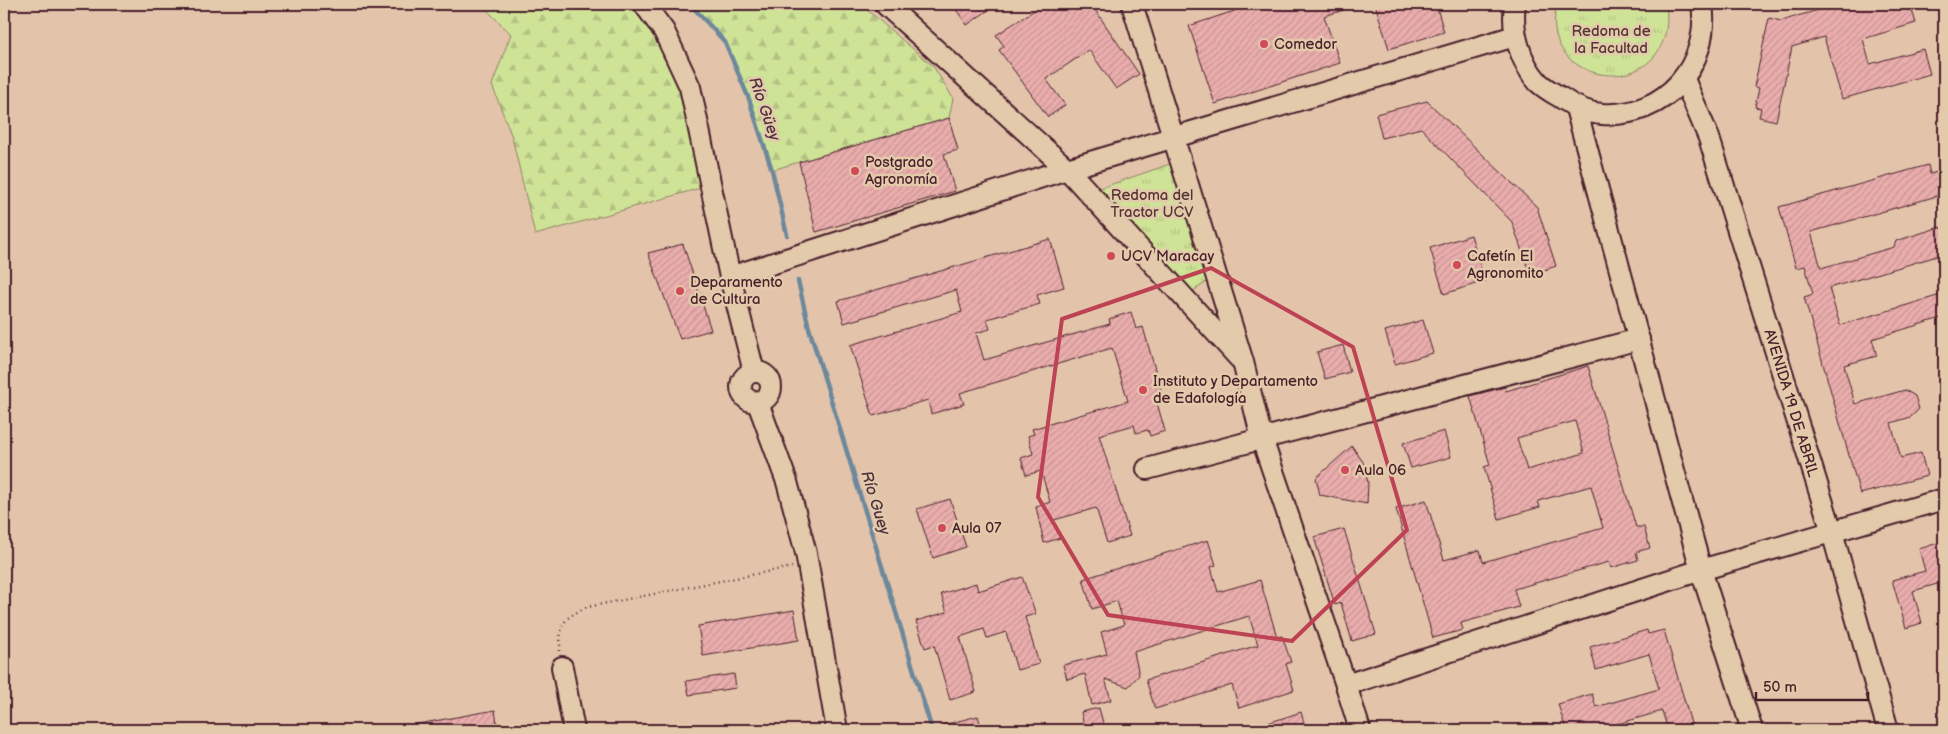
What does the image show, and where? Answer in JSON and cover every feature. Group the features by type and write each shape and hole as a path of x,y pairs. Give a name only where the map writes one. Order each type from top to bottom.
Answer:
{"lane":[{"path":"644,4 664,31 690,87 730,277 754,372 744,377 740,389 746,399 758,402 787,482 808,564 838,730"},
{"path":"885,4 1067,169 1243,362"},
{"path":"1132,4 1243,362 1262,440 1360,730"},
{"path":"1515,4 1515,36 1520,53 1538,82 1576,108 1601,114 1628,113 1655,103 1684,78 1696,60 1702,43 1705,23 1702,4"},
{"path":"730,277 1067,169 1515,36"},
{"name":"AVENIDA 19 DE ABRIL","path":"1684,78 1709,138 1832,532 1888,730"},
{"path":"1576,108 1701,570 1752,730"},
{"path":"1147,469 1639,339"},
{"path":"1346,685 1701,570 1944,499"},
{"path":"562,667 574,730"}],"path":[{"path":"562,667 560,629 567,617 587,607 808,564"}],"highlighted area":[{"path":"1211,268 1353,347 1407,530 1292,641 1108,615 1038,497 1062,319"}],"green space":[{"path":"481,4 638,4 686,88 704,187 535,235 512,137 492,85 511,34"},
{"path":"690,4 860,4 933,66 953,98 949,118 772,170 749,99 725,42"},
{"name":"Redoma de la Facultad","path":"1557,4 1666,4 1664,37 1652,59 1632,72 1608,75 1585,69 1566,55 1556,33"},
{"name":"Redoma del Tractor UCV","path":"1173,163 1208,281 1193,291 1095,190"}],"building":[{"path":"952,4 997,4 967,25"},
{"path":"1044,4 1091,4 1139,74 1116,89 1089,50 1046,79 1065,105 1048,117 999,50 1004,46 996,35"},
{"name":"Comedor","path":"1255,4 1353,4 1354,7 1324,16 1340,63 1215,104 1189,26"},
{"path":"1375,4 1436,4 1444,32 1389,49"},
{"path":"1817,4 1834,4 1835,7 1845,4 1910,4 1916,23 1863,39 1870,64 1923,49 1930,74 1842,99 1824,37 1792,47 1776,121 1759,117 1761,108 1755,107 1759,88 1754,87 1769,18 1781,21 1818,10"},
{"path":"1427,101 1537,207 1556,266 1530,275 1512,222 1421,128 1382,138 1376,114"},
{"name":"Postgrado Agronomía","path":"949,118 958,150 944,154 955,191 816,232 799,162"},
{"path":"1928,165 1930,174 1944,170 1944,194 1811,232 1821,268 1894,247 1896,241 1940,227 1944,231 1944,254 1829,288 1840,325 1944,294 1944,317 1872,339 1877,356 1844,365 1855,404 1905,390 1915,396 1919,409 1911,417 1891,423 1901,458 1921,453 1927,476 1860,494 1804,297 1813,294 1805,266 1796,268 1779,207"},
{"name":"Cafetín El Agronomito","path":"1471,235 1485,281 1444,294 1430,248"},
{"name":"Instituto y Departamento de Edafología","path":"1050,239 1064,287 1037,295 1040,304 987,319 990,329 976,333 984,360 1110,324 1109,319 1131,312 1136,329 1143,327 1162,394 1155,396 1165,431 1150,436 1148,430 1136,433 1134,425 1099,435 1130,536 1107,543 1096,508 1054,520 1060,538 1044,543 1036,507 1050,502 1041,471 1026,475 1021,458 1033,454 1028,436 1034,434 1032,429 1128,401 1112,348 960,393 964,404 931,414 928,400 873,416 850,345 962,312 956,290 844,323 838,301"},
{"name":"Deparamento de Cultura","path":"683,244 711,330 680,339 648,253"},
{"path":"1423,320 1433,353 1395,364 1385,331"},
{"path":"1343,345 1350,372 1325,379 1317,352"},
{"path":"1588,366 1636,527 1644,527 1650,548 1636,552 1638,560 1611,568 1609,562 1514,589 1519,607 1461,623 1463,630 1433,638 1396,509 1426,500 1444,560 1480,550 1483,562 1603,528 1591,486 1538,501 1540,507 1499,519 1484,467 1490,465 1470,396 1505,387 1506,391","holes":["1575,421 1584,453 1527,470 1517,438"]},
{"path":"1444,431 1451,457 1411,468 1403,443"},
{"name":"Aula 06","path":"1352,446 1363,462 1368,483 1367,504 1320,495 1316,478"},
{"name":"Aula 07","path":"950,499 966,547 933,558 917,509"},
{"path":"1344,529 1376,634 1352,641 1341,603 1335,605 1314,537"},
{"path":"1208,540 1216,565 1211,567 1218,592 1260,580 1277,637 1282,636 1291,662 1286,664 1294,690 1239,708 1232,685 1155,709 1146,680 1258,645 1249,616 1134,652 1139,675 1128,687 1105,679 1111,700 1092,705 1085,674 1067,679 1063,665 1107,654 1101,632 1124,625 1117,601 1092,609 1083,579"},
{"path":"1944,541 1944,582 1913,591 1922,623 1906,628 1892,580 1925,571 1919,549"},
{"path":"1022,577 1036,614 1025,617 1039,664 1017,670 1006,632 987,638 984,629 960,637 976,692 950,700 934,645 925,648 916,621 947,612 941,594 976,583 978,591"},
{"path":"794,610 799,640 703,656 698,626"},
{"path":"1647,630 1648,634 1664,630 1693,730 1668,730 1662,711 1597,730 1566,730 1558,704 1592,694 1596,707 1659,689 1649,654 1596,670 1590,647"},
{"path":"734,674 736,688 689,695 686,681"},
{"path":"1099,708 1105,730 1085,730 1081,712"},
{"path":"495,710 498,730 419,730 418,724"},
{"path":"1301,712 1306,730 1253,730 1253,728"},
{"path":"978,716 982,730 939,730 939,726"}],"waterway":[{"name":"Río Güey","path":"690,4 725,42 749,99 772,170 787,235"},
{"name":"Río Guey","path":"798,281 809,328 932,730"}],"place":[{"name":"Comedor","path":"1264,44"},
{"name":"Postgrado Agronomía","path":"855,171"},
{"name":"UCV Maracay","path":"1111,256"},
{"name":"Cafetín El Agronomito","path":"1457,265"},
{"name":"Deparamento de Cultura","path":"680,291"},
{"name":"Instituto y Departamento de Edafología","path":"1143,390"},
{"name":"Aula 06","path":"1345,470"},
{"name":"Aula 07","path":"942,528"}]}
